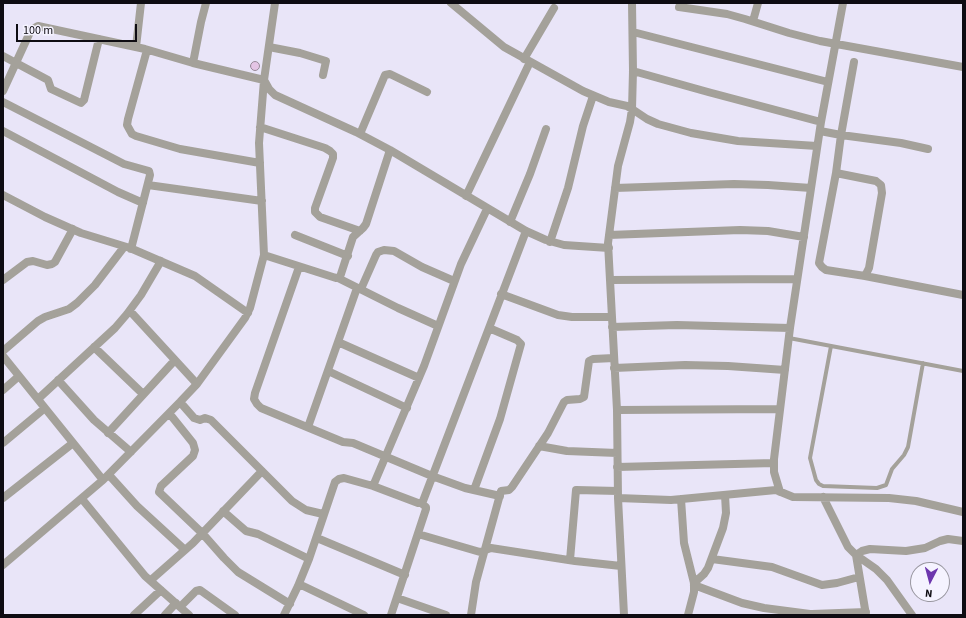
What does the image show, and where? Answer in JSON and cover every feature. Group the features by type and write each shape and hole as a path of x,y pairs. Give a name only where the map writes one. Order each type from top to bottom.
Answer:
{"street":[{"path":"136,47 141,3"},
{"path":"193,63 206,3"},
{"path":"3,565 106,478 180,402 197,384 248,313 254,298 264,255 259,143 264,80 275,3"},
{"path":"451,3 504,47 568,84 593,96 632,109 646,120 671,129 698,135 738,141 817,146"},
{"path":"624,615 618,495 617,410 612,327 609,235 618,166 632,109 632,3"},
{"path":"753,21 758,3"},
{"path":"780,492 774,472 774,463 790,328 817,146 843,3"},
{"path":"679,7 727,14 800,36 963,67"},
{"path":"466,196 527,60 554,8"},
{"path":"3,91 28,35 34,27 43,27 136,47 193,63 264,80 269,89 275,95 360,134 390,150 526,231 550,242 564,245 609,248"},
{"path":"633,32 828,82"},
{"path":"3,56 48,80 51,89 81,103 84,100 99,39"},
{"path":"269,48 300,53 326,61 323,75"},
{"path":"147,50 128,119 127,125 132,134 180,149 260,163"},
{"path":"854,62 836,173 819,263 826,270 963,294"},
{"path":"633,71 821,122"},
{"path":"360,134 385,75 390,74 427,92"},
{"path":"550,242 568,188 583,126 593,96"},
{"path":"3,102 124,164 149,171 150,175 143,203 128,248 77,303 69,309 45,317 38,321 3,351"},
{"path":"260,127 330,150 333,154 333,158 315,208 315,212 320,217 360,231"},
{"path":"510,222 533,168 546,129"},
{"path":"3,131 118,192 143,203"},
{"path":"820,131 901,143 928,149"},
{"path":"338,278 342,275 353,237 366,224 390,150"},
{"path":"836,173 876,181 881,185 882,193 870,268 865,276"},
{"path":"615,188 734,184 811,188"},
{"path":"148,185 262,201"},
{"path":"3,194 45,217 73,230 128,248 195,276 248,313"},
{"path":"373,486 419,378 454,281 487,209"},
{"path":"3,280 27,262 32,261 47,265 55,262 73,230"},
{"path":"609,235 740,230 768,231 804,237"},
{"path":"421,503 526,231"},
{"path":"295,235 348,256"},
{"path":"308,427 338,342 359,289 378,252 388,249 402,255 422,267 454,281"},
{"path":"264,255 338,278 438,326"},
{"path":"38,398 115,328 130,311 141,295 161,261"},
{"path":"299,267 255,393 254,399 256,404 261,408 343,442 353,443 432,476 474,490 500,496"},
{"path":"610,280 797,279"},
{"path":"501,294 558,315 572,317 612,317"},
{"path":"130,311 197,384"},
{"path":"612,327 677,325 790,328"},
{"path":"474,490 500,419 521,344 517,340 489,328"},
{"path":"338,342 419,378"},
{"path":"94,347 143,394"},
{"path":"3,356 73,443 106,478 185,550"},
{"path":"471,615 476,582 502,490 509,490 512,487 548,433 564,402 570,399 580,399 584,397 589,361 593,359 614,358"},
{"path":"108,432 175,360"},
{"path":"614,368 685,365 785,370"},
{"path":"328,371 407,408"},
{"path":"3,390 19,376"},
{"path":"58,380 80,406 131,452"},
{"path":"180,402 194,418 200,420 205,418 211,420 285,496 295,504 306,510 323,514"},
{"path":"3,443 45,408"},
{"path":"617,410 780,409"},
{"path":"169,413 193,443 195,450 193,456 161,486 159,492 202,533 238,572 290,604"},
{"path":"3,498 73,443"},
{"path":"539,446 567,451 617,452"},
{"path":"617,467 774,463"},
{"path":"151,580 185,550 262,471"},
{"path":"284,615 299,584 317,538 323,514 333,486 339,479 344,478 373,486 421,503 426,507 392,615"},
{"path":"570,560 576,490 618,495 681,499 772,490 793,497 902,499 963,512"},
{"path":"694,584 704,574 712,559 725,520 725,495"},
{"path":"824,497 848,547 856,555 876,569 912,615"},
{"path":"82,498 146,576 189,615"},
{"path":"681,499 684,543 694,584 694,592 688,615"},
{"path":"223,511 246,531 258,534 309,559"},
{"path":"418,534 480,552 491,548 621,566"},
{"path":"317,538 404,575"},
{"path":"856,555 862,551 870,549 906,551 925,548 948,539 963,541"},
{"path":"694,584 742,603 764,608 808,614 866,614 856,555"},
{"path":"712,559 772,567 822,585 837,584 860,577"},
{"path":"299,584 364,615"},
{"path":"134,615 162,590"},
{"path":"165,615 196,591 200,590 235,615"},
{"path":"397,598 446,615"}],"lane":[{"path":"789,338 963,371"},
{"path":"831,346 810,458 816,480 823,486 877,488 886,485 892,469 904,455 908,447 923,363"}],"building":[{"path":"255,61 260,66 255,71 250,66"}]}
